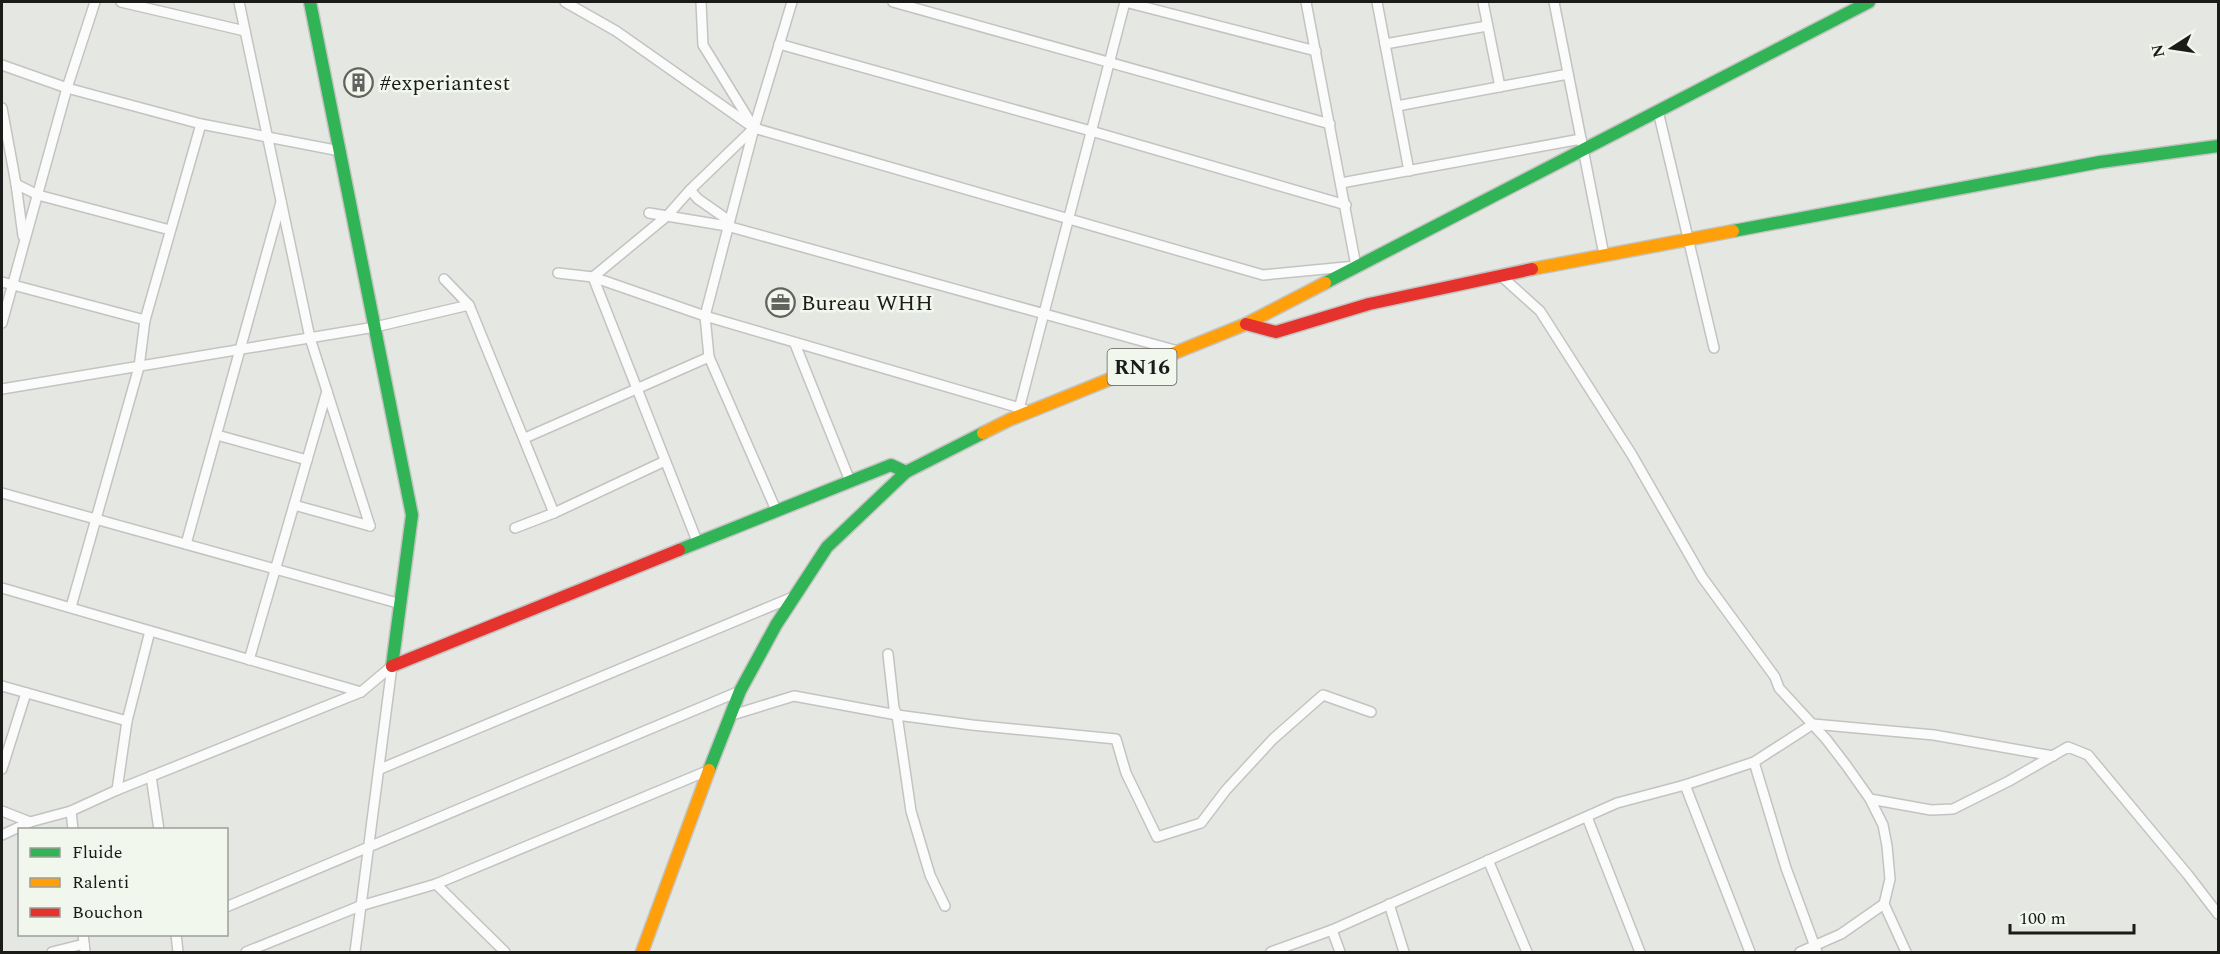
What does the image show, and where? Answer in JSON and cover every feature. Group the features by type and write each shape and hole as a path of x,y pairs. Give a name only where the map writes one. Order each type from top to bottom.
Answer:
{"street":[{"path":"2,323 6,283 23,242 38,195 67,88 95,2"},
{"path":"121,2 245,31"},
{"path":"239,2 310,338 370,526 294,505"},
{"path":"310,2 412,515 355,952"},
{"path":"565,2 616,31 754,128 1263,275 1356,266 1306,2"},
{"path":"700,2 702,45 754,128"},
{"path":"776,510 710,357 705,316 754,128 792,2"},
{"path":"893,2 1330,124"},
{"path":"558,273 593,277 795,344 1025,410 1044,314 1125,2 1316,51"},
{"path":"1377,2 1409,171"},
{"path":"1483,2 1500,87"},
{"path":"1554,2 1604,255"},
{"name":"RN16","path":"642,952 729,716 776,625 827,547 906,472 1025,410 1246,324 1582,145 1659,111 1869,2"},
{"path":"1385,44 1487,26"},
{"path":"779,44 1346,205"},
{"path":"2,65 67,88 201,124 340,151"},
{"path":"1397,106 1568,74"},
{"path":"2,108 16,184 23,242"},
{"path":"1659,111 1714,348"},
{"path":"71,607 140,367 145,320 201,124"},
{"path":"593,277 667,216 690,190 754,128"},
{"path":"1341,183 1582,145"},
{"path":"1246,324 1276,332 1369,304 1500,275 2100,162 2218,146"},
{"path":"16,184 38,195 170,230"},
{"path":"690,190 728,223"},
{"path":"186,544 282,198"},
{"path":"649,213 728,223 1179,351"},
{"path":"1500,275 1540,311 1632,456 1702,577 1775,677 1779,688 1813,724 1870,799 1883,825 1887,846 1890,879 1884,904 1906,952"},
{"path":"593,277 697,541"},
{"path":"444,279 469,305 554,513"},
{"path":"6,283 145,320"},
{"path":"2,390 375,327 469,305"},
{"path":"795,344 850,481"},
{"path":"525,438 710,357"},
{"path":"249,660 327,392"},
{"path":"217,435 307,460"},
{"path":"514,528 554,513 665,461"},
{"path":"2,835 30,822 71,811 151,776 361,692 392,666 697,541 891,465 906,472"},
{"path":"2,493 401,604"},
{"path":"2,588 361,692"},
{"path":"380,769 793,597"},
{"path":"117,790 127,721 150,631"},
{"path":"888,654 894,708 897,715 911,811 930,875 945,906"},
{"path":"2,686 127,721"},
{"path":"228,906 740,691"},
{"path":"2,769 27,693"},
{"path":"729,716 795,696 897,715 1015,731 1116,739 1126,773 1157,837 1201,824 1226,790 1273,739 1323,695 1371,712"},
{"path":"1271,952 1332,930 1617,802 1685,785 1754,762 1813,724 1934,735 2053,756"},
{"path":"1870,799 1931,810 1953,809 2009,781 2068,747 2088,754 2218,914"},
{"path":"1754,762 1786,868 1816,950"},
{"path":"246,952 360,906 436,884 707,771"},
{"path":"151,776 159,828"},
{"path":"1685,785 1749,952"},
{"path":"2,811 30,822"},
{"path":"71,811 73,828"},
{"path":"1587,816 1640,952"},
{"path":"1488,860 1527,952"},
{"path":"436,884 505,952"},
{"path":"1389,904 1404,952"},
{"path":"1800,952 1816,950 1860,923 1884,904"},
{"path":"1332,930 1340,952"},
{"path":"176,936 178,952"},
{"path":"52,952 84,944"}],"traffic: fast":[{"path":"310,2 412,515 392,666"},
{"path":"1325,283 1869,2"},
{"path":"1733,231 2100,162 2218,146"},
{"path":"709,770 740,691 776,625 827,547 906,472 983,433"},
{"path":"679,550 891,465 906,472"}],"traffic: slow":[{"path":"1532,269 1733,231"},
{"path":"983,433 1009,420 1246,324 1325,283"},
{"path":"642,952 709,770"}],"traffic: jam":[{"path":"1246,324 1276,332 1369,304 1532,269"},
{"path":"392,666 679,550"}],"place":[{"name":"#experiantest","path":"359,82"},
{"name":"Bureau WHH","path":"780,302"}]}
